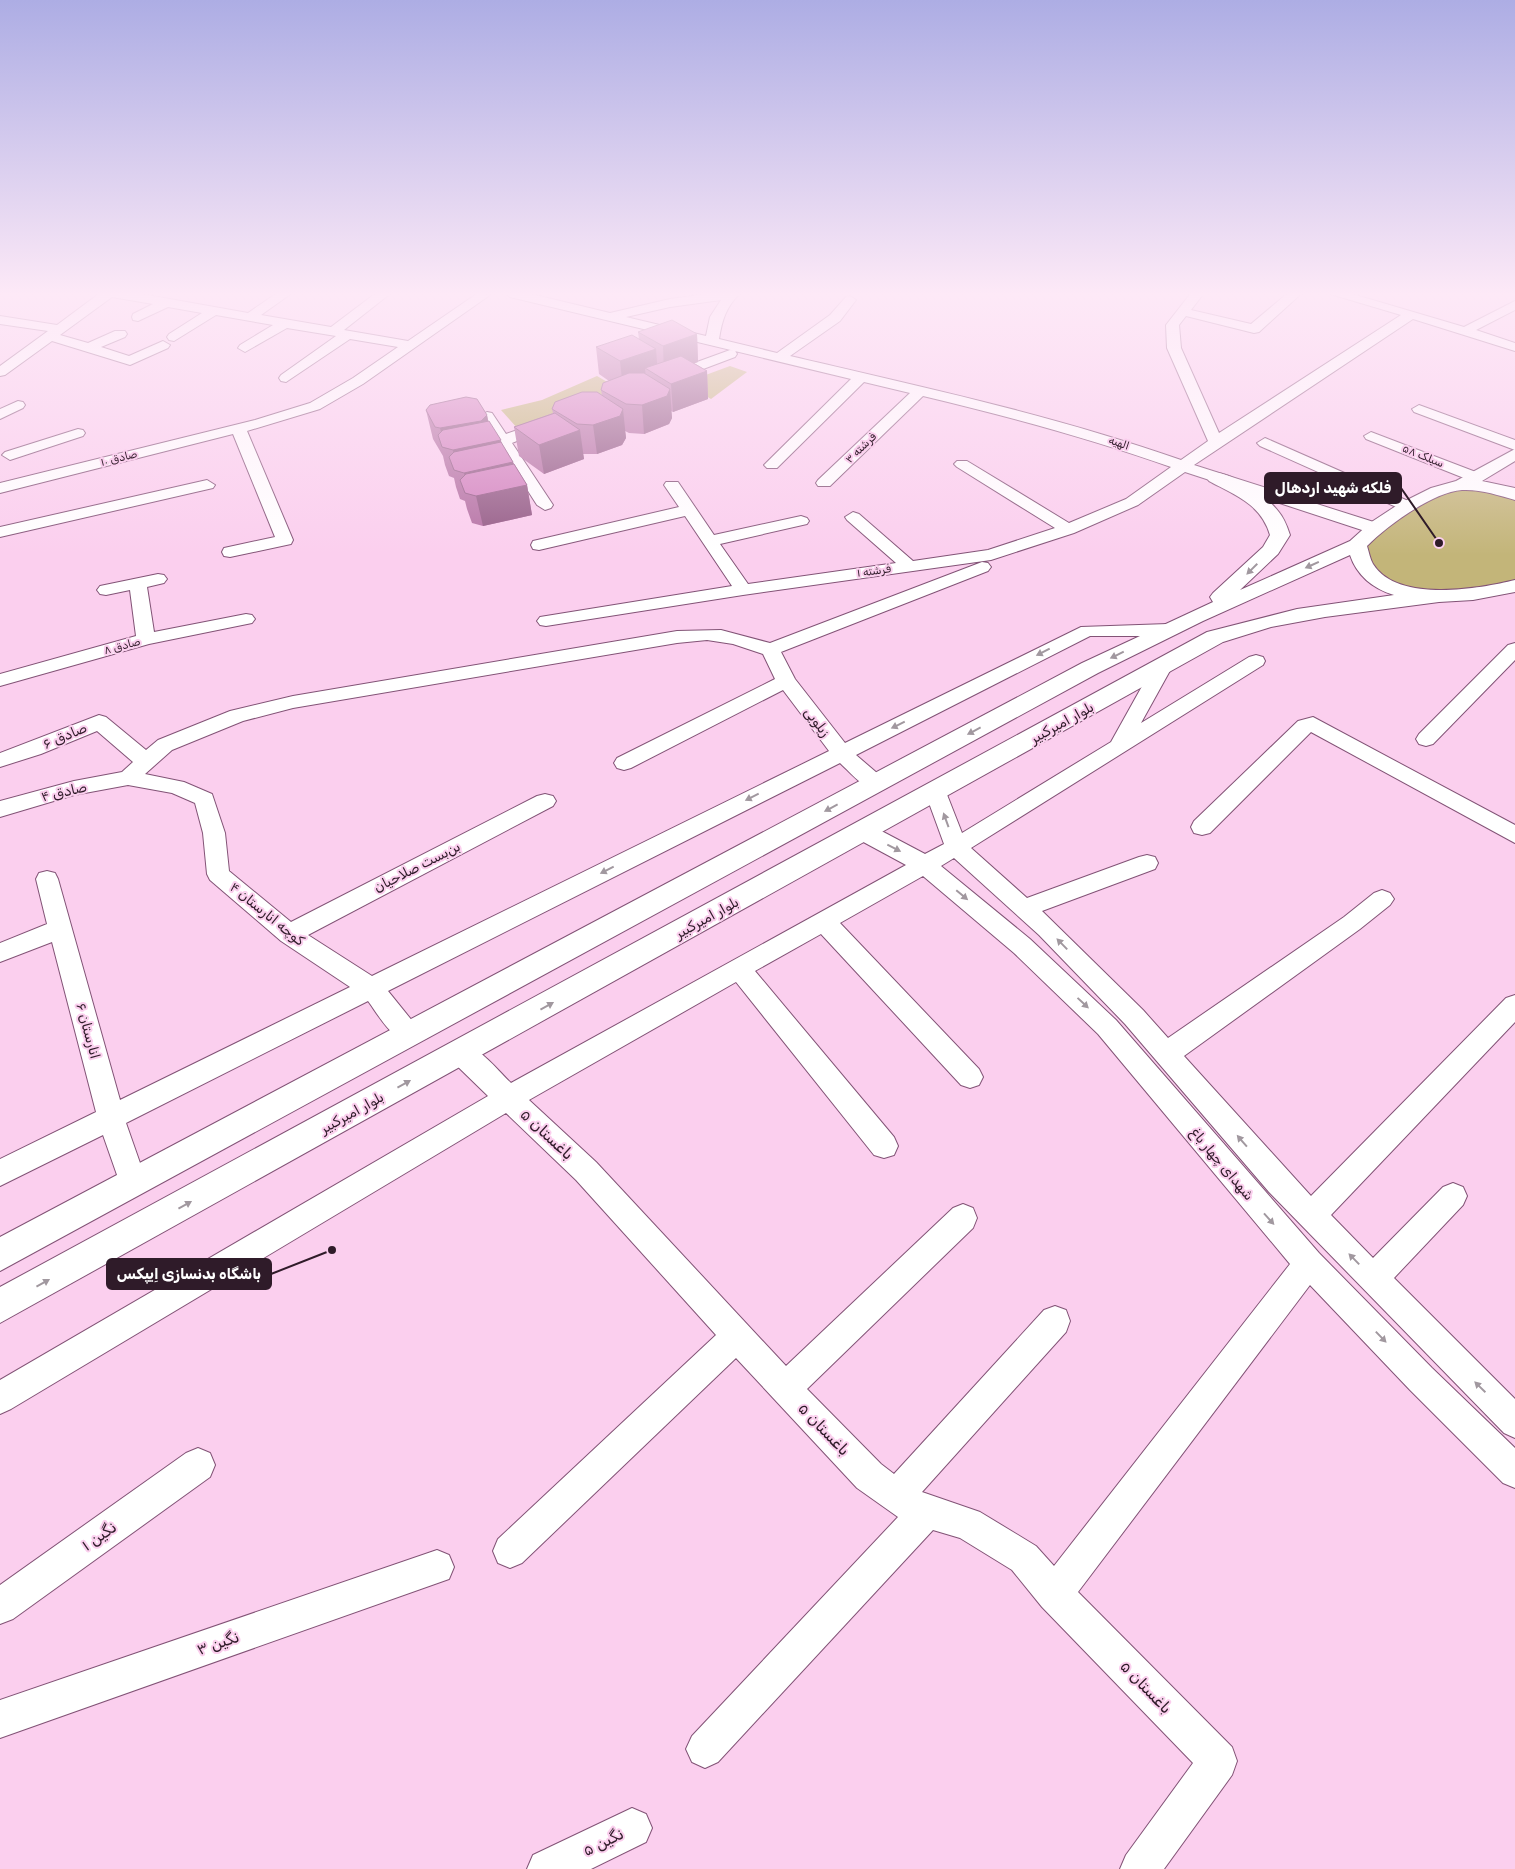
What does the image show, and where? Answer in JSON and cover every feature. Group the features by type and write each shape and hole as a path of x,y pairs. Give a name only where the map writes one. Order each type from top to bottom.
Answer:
{"main road":[{"path":"0,1255 409,1033 877,784 1090,668 1365,536 1429,496 1468,481 1515,454"},
{"path":"1196,616 1244,576 1271,550 1280,535 1277,521 1272,512 1261,502 1215,477"},
{"path":"1468,481 1515,494"},
{"path":"1365,536 1358,558 1365,570 1378,581 1405,593 1515,600"},
{"path":"1448,595 1515,586"},
{"name":"بلوار امیرکبیر","path":"0,1306 1216,637 1256,623 1299,614 1448,595"}],"street":[{"name":"صادق ۱۰","path":"0,488 238,428 315,406 359,380"},
{"path":"772,465 858,380"},
{"name":"الهیه","path":"870,380 1081,431 1215,477 1365,536"},
{"path":"1188,380 1216,442"},
{"name":"فرشته ۱","path":"546,621 632,627 743,590 991,555 1068,529 1132,502 1182,465 1310,380"},
{"name":"فرشته ۳","path":"824,483 920,391"},
{"path":"0,414 18,405"},
{"path":"1419,409 1515,445"},
{"path":"487,416 545,506"},
{"path":"503,441 558,420"},
{"path":"230,552 285,540 238,428"},
{"path":"10,455 78,433"},
{"name":"سیلک ۵۸","path":"1371,436 1468,481"},
{"path":"1265,444 1409,507"},
{"path":"37,447 61,473"},
{"path":"962,464 1068,529"},
{"path":"0,532 207,485"},
{"path":"672,485 743,590"},
{"path":"539,545 689,510"},
{"path":"853,517 909,566"},
{"path":"710,541 801,521"},
{"path":"128,778 165,745 228,719 293,702 632,627 720,635 748,641 770,650 982,567"},
{"path":"106,590 158,579"},
{"path":"138,584 146,639"},
{"name":"صادق ۸","path":"0,680 146,639 246,619"},
{"path":"0,1173 1087,631 1168,630"},
{"path":"1426,739 1515,649"},
{"name":"زیلویی","path":"770,650 786,681 840,753 877,784"},
{"path":"0,1398 508,1098 956,847 1256,661"},
{"path":"1118,747 1162,667"},
{"path":"624,763 786,681"},
{"name":"صادق ۶","path":"0,760 34,749 99,722 147,762"},
{"path":"1202,827 1305,726 1313,724 1515,835"},
{"name":"کوچه انارستان ۴","path":"128,778 177,787 204,800 214,833 218,874 289,934 372,989 409,1033"},
{"name":"صادق ۴","path":"0,809 74,788 128,778"},
{"path":"936,792 956,847 1024,908 1120,1004 1279,1183 1515,1422"},
{"name":"بن‌بست صلاحیان","path":"289,934 545,801"},
{"name":"شهدای چهار باغ","path":"864,832 924,864 1022,946 1107,1026 1240,1185 1309,1263 1421,1379 1515,1471"},
{"path":"1024,908 1147,863"},
{"name":"انارستان ۶","path":"46,878 111,1118 133,1183"},
{"path":"1166,1054 1352,923 1382,899"},
{"path":"824,922 970,1078"},
{"path":"0,952 60,929"},
{"path":"740,969 884,1146"},
{"path":"1311,1216 1515,1005"},
{"name":"باغستان ۵","path":"461,1053 586,1171 786,1389 869,1476 912,1503 968,1524 1024,1558 1055,1594 1218,1761 1140,1869"},
{"path":"1373,1279 1453,1196"},
{"path":"786,1389 963,1218"},
{"path":"1055,1594 1309,1263"},
{"path":"705,1749 912,1503 1055,1321"},
{"path":"510,1551 738,1335"},
{"name":"نگین ۱","path":"0,1606 198,1465"},
{"name":"نگین ۳","path":"0,1719 437,1567"},
{"name":"نگین ۵","path":"547,1869 632,1828"}],"shaded area":[{"path":"587,380 604,380 621,390 518,429 501,410 542,400"},
{"path":"692,380 736,380 711,399 684,383"},
{"path":"1462,487 1515,495 1515,583 1478,590 1407,591 1369,570 1365,540 1433,497"}],"building":[{"path":"610,380 656,380 670,389 667,396 642,405 626,404 601,390 603,383"},
{"path":"665,380 681,380 671,384"},
{"path":"582,392 597,392 623,409 620,416 593,425 577,424 552,409 555,402"},
{"path":"466,397 477,399 487,415 481,421 440,428 435,427 426,410 430,405"},
{"path":"555,413 580,430 539,445 514,427"},
{"path":"489,421 501,440 453,450 442,447 438,435 443,430"},
{"path":"501,442 513,462 464,473 454,470 449,457 454,452"},
{"path":"514,464 527,485 476,496 465,493 460,480 466,474"}],"place":[{"name":"فلکه شهید اردهال","path":"1439,543"},
{"name":"باشگاه بدنسازی اِیپکس","path":"332,1250"}]}
